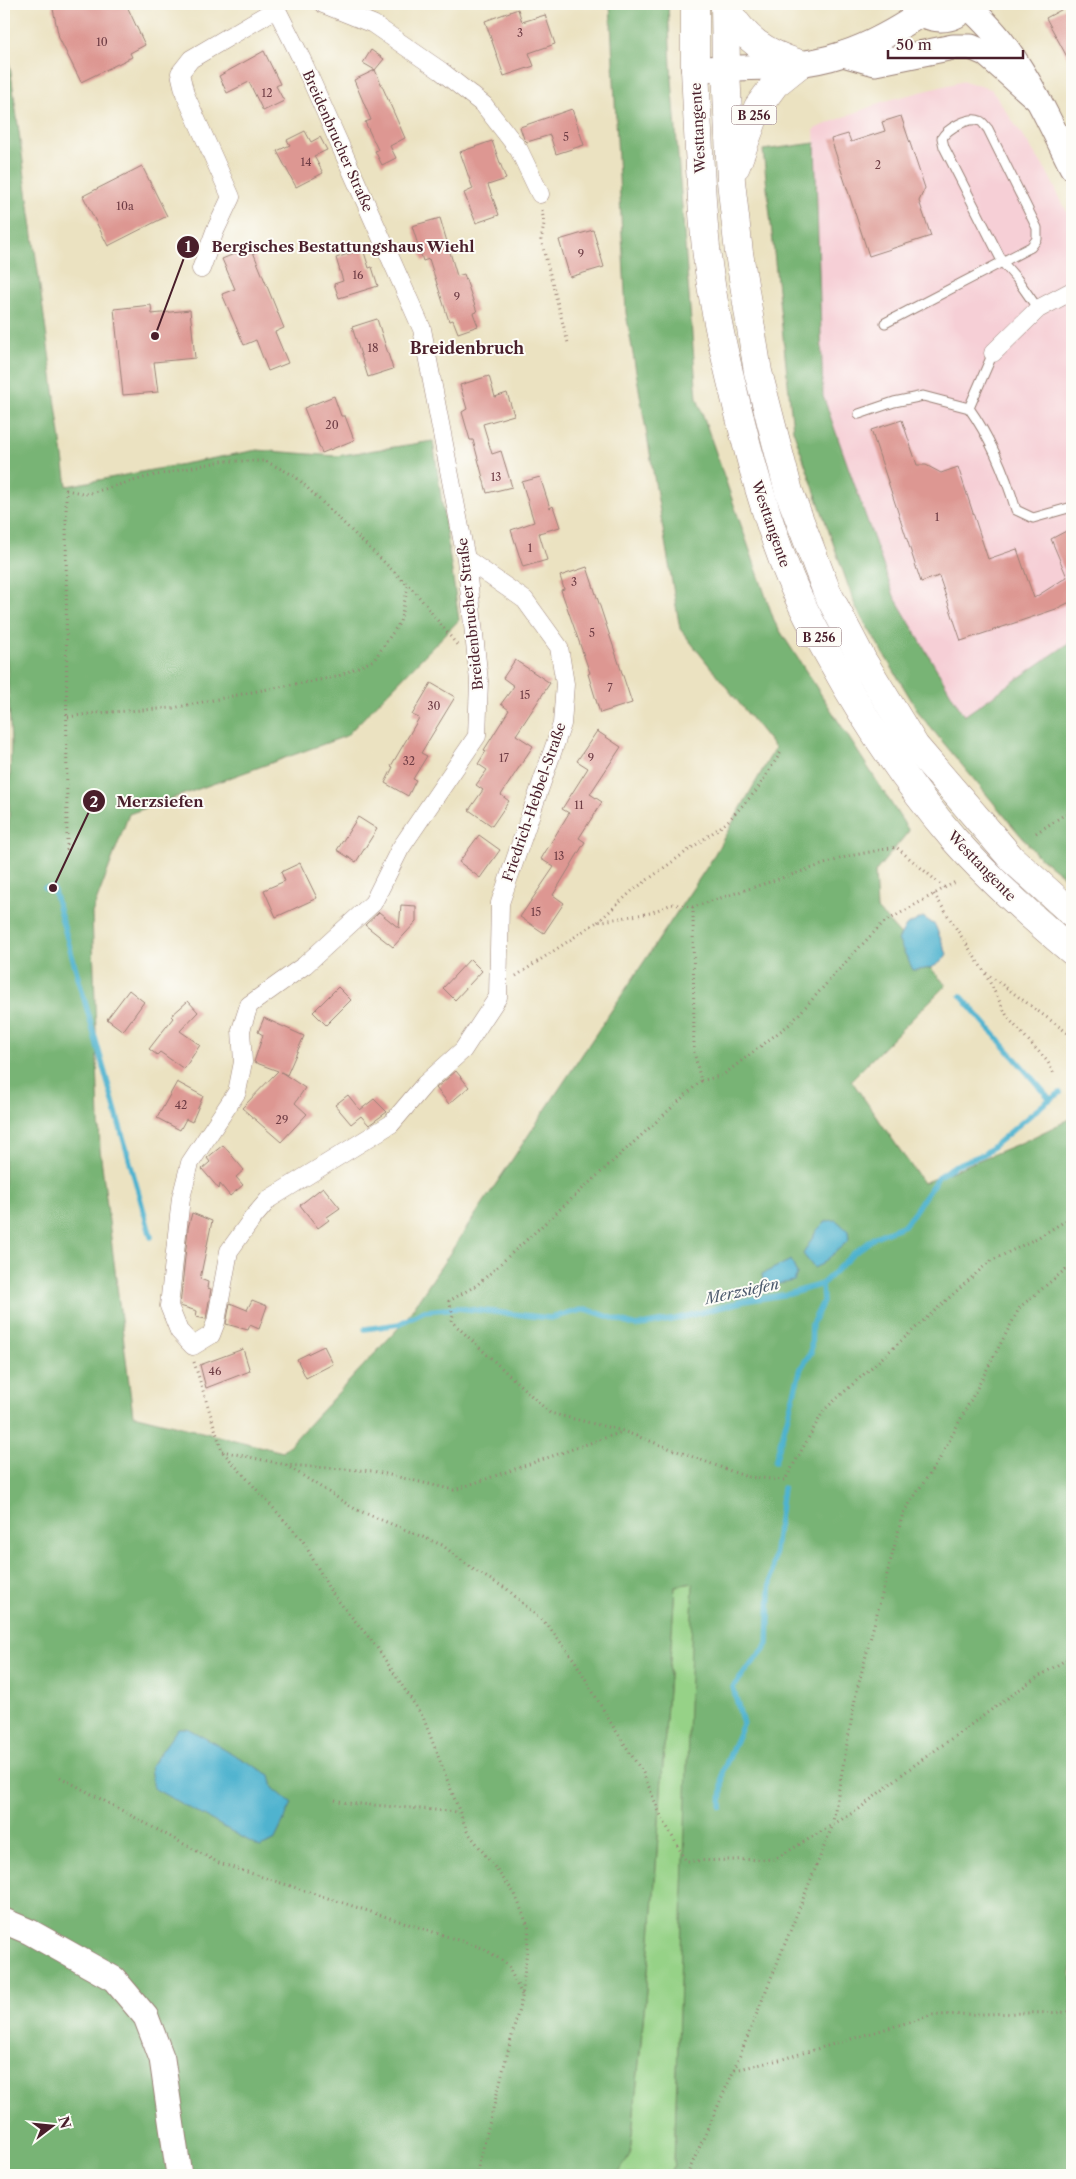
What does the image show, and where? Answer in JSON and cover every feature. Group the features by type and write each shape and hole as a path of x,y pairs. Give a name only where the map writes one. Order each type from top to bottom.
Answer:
{"main road":[{"name":"Westtangente","path":"695,4 695,69 706,249 726,363 754,476 782,560 812,626 854,701 899,767 953,838 993,880 1072,951"},
{"name":"Westtangente","path":"725,5 731,182 739,253 758,372 789,492 827,592 863,661 915,746 1012,859 1072,913"},
{"name":"B 256","path":"725,5 738,27 755,44 776,56 800,64"},
{"path":"916,9 933,19 946,19 958,15 968,5 1007,48 1037,99 1072,167"},
{"name":"B 256","path":"695,69 800,64 843,54 880,39 916,9"},
{"path":"843,54 875,64 953,47 971,47 985,53 1037,99"},
{"name":"B 256","path":"731,182 758,106 775,84 800,64"},
{"path":"4,1921 30,1932 114,1979 146,2017 162,2059 179,2175"}],"street":[{"path":"323,4 373,24 441,71 484,105 519,150 540,194"},
{"name":"Breidenbrucher Straße","path":"193,1346 179,1331 169,1306 181,1198 190,1163 237,1092 243,1062 241,1030 249,1006 305,964 373,903 400,849 476,736 480,681 466,559 422,329 302,60 275,6 191,59 180,73 185,94 231,197 215,231 201,269"},
{"path":"993,353 1038,309 1072,292"},
{"name":"Friedrich-Hebbel-Straße","path":"466,559 525,600 559,647 565,684 562,724 500,903 498,993"},
{"path":"193,1346 211,1335 216,1322 229,1250 269,1198 391,1124 424,1084 462,1050 498,993"}],"lane":[{"path":"885,323 1003,263 1031,247 1037,238 1037,228 988,129 980,121 970,119 946,131 942,138 944,147 1003,263 1017,278 1038,309"},
{"path":"969,408 993,353"},
{"path":"859,414 894,402 923,396 969,408 981,425 998,458 1016,510 1033,518 1072,507"}],"path":[{"path":"540,194 544,224 541,240 568,343"},
{"path":"67,850 66,490 87,494 147,476 222,461 265,461 295,476 408,585 462,651 476,655"},
{"path":"68,717 95,713 173,708 257,690 336,677 374,660 400,622 408,585"},
{"path":"498,993 597,922 632,892 726,824 756,791 781,752"},
{"path":"1036,833 1072,810"},
{"path":"597,922 650,913 672,904 693,907 849,856 896,847 945,888"},
{"path":"957,881 883,923 791,1024 723,1075 702,1081 484,1280 449,1302 453,1315 451,1322 550,1413 623,1432 747,1476 785,1480 824,1410 989,1262 1037,1238 1072,1217"},
{"path":"934,894 985,973 1008,1018 1048,1062 1054,1074"},
{"path":"693,907 694,1052 702,1081"},
{"path":"985,973 1072,1036"},
{"path":"687,2175 734,2070 832,1826 856,1694 903,1513 939,1460 1020,1307 1072,1264"},
{"path":"193,1346 193,1360 222,1451 303,1541 331,1592 376,1646 423,1717 467,1831 515,1894 529,1929 522,1997 476,2175"},
{"path":"222,1451 286,1465 373,1471 454,1490 623,1432"},
{"path":"286,1465 355,1509 442,1545 474,1570 508,1589 548,1626 575,1661 611,1723 644,1773 661,1816 686,1861 775,1859 859,1809 905,1772 1030,1682 1072,1656"},
{"path":"60,1777 219,1863 484,1948 507,1964 522,1997"},
{"path":"334,1800 347,1803 459,1812"},
{"path":"734,2070 779,2060 933,2015 1072,2012"}],"shaded area":[{"path":"964,81 991,89 1046,170 1072,222 1072,641 964,717 894,596 823,396 814,129 885,101"}],"green space":[{"path":"610,4 668,4 671,66 697,398 775,623 909,831 875,872 877,909 946,985 851,1080 923,1183 1023,1142 1072,1118 1072,2175 668,2175 674,2165 693,1583 675,1586 651,1939 630,2154 618,2175 4,2175 4,985 11,743 4,612 4,33 67,486 257,450 336,456 433,441 459,620 346,736 129,814 92,913 100,1149 133,1415 283,1452 404,1322 709,864 775,748 680,629 626,313"},
{"path":"815,143 823,396 894,596 964,716 1072,641 1072,883 1037,855 921,716 856,608 793,430 763,150"},
{"path":"694,1583 674,2165 668,2175 617,2175 630,2154 651,1939 675,1586"}],"water":[{"path":"923,917 935,925 947,954 941,962 933,967 913,970 898,940 906,926"},
{"path":"836,1220 848,1231 849,1240 822,1264 814,1268 803,1254 817,1230 826,1221"},
{"path":"791,1260 797,1274 794,1281 764,1287 762,1274"},
{"path":"178,1728 187,1728 270,1775 273,1788 292,1804 274,1841 260,1847 153,1788 150,1767"}],"building":[{"path":"52,4 126,4 145,45 130,53 132,57 81,82 59,38"},
{"path":"1072,4 1072,66 1046,18"},
{"path":"518,9 522,22 545,15 555,44 529,53 534,66 504,76 485,21"},
{"path":"371,50 384,59 375,70 363,63"},
{"path":"264,51 280,84 276,86 284,101 263,111 249,82 227,93 219,76"},
{"path":"375,70 405,138 390,146 396,158 382,165 375,151 378,150 365,122 371,120 354,80"},
{"path":"572,109 584,145 556,154 550,135 527,142 524,139 520,127"},
{"path":"901,116 925,188 919,201 931,236 869,256 831,139 848,134 851,142 885,131 882,122"},
{"path":"305,131 311,142 320,137 327,150 314,156 323,173 296,187 277,151 290,145 287,140"},
{"path":"492,141 506,179 488,185 499,215 476,223 464,193 473,189 460,152"},
{"path":"142,166 167,216 108,246 83,196"},
{"path":"440,218 457,276 464,274 477,312 473,313 478,326 458,333 453,320 449,321 429,259 423,261 412,226"},
{"path":"593,230 604,267 570,277 559,240"},
{"path":"251,247 284,328 275,332 288,363 268,371 256,340 244,345 222,294 235,289 222,259"},
{"path":"363,249 369,268 372,267 378,286 339,298 334,284 343,281 336,258"},
{"path":"151,305 152,314 190,310 195,358 154,362 158,392 123,395 114,309"},
{"path":"377,319 393,369 368,377 352,327"},
{"path":"489,376 495,397 507,393 514,415 483,424 492,454 501,451 512,487 487,493 473,440 470,440 462,412 467,409 460,385"},
{"path":"334,396 341,416 345,416 354,440 322,453 304,408"},
{"path":"902,420 917,465 926,465 941,473 958,467 988,559 1017,549 1034,598 1067,577 1051,539 1072,528 1072,601 1056,609 961,641 939,576 921,582 871,430"},
{"path":"540,477 550,508 553,506 560,527 539,533 547,560 523,567 511,530 534,522 522,482"},
{"path":"587,567 632,703 600,713 588,674 590,673 561,590 564,589 560,576"},
{"path":"515,660 550,683 516,735 533,746 501,795 509,801 492,826 469,810 483,790 476,785 487,770 478,764 486,751 484,750 509,710 501,704 514,686 503,678"},
{"path":"431,683 455,697 421,753 427,756 413,779 416,780 408,796 385,783 393,767 391,766 419,718 412,715"},
{"path":"597,731 621,747 590,794 602,802 579,838 585,842 553,895 564,903 544,933 520,917 554,867 541,859 569,813 562,809 588,768 577,761"},
{"path":"358,817 377,829 356,862 337,850"},
{"path":"479,835 500,850 480,878 459,862"},
{"path":"300,863 317,898 276,917 264,890 285,881 281,872"},
{"path":"401,905 416,906 416,922 393,947 365,925 379,912 399,928"},
{"path":"470,959 482,971 455,1000 443,988"},
{"path":"338,987 351,1000 326,1025 313,1012"},
{"path":"129,990 144,1002 123,1031 107,1019"},
{"path":"188,1001 198,1012 180,1031 200,1045 184,1069 160,1052 157,1055 149,1049 173,1018 171,1016"},
{"path":"264,1018 304,1036 287,1075 281,1072 305,1088 295,1103 307,1114 281,1142 242,1108 278,1071 254,1062 263,1035 258,1032"},
{"path":"456,1071 469,1087 449,1104 436,1088"},
{"path":"177,1082 203,1096 192,1122 186,1119 180,1130 157,1118"},
{"path":"348,1095 360,1110 374,1099 387,1112 369,1125 361,1116 351,1124 335,1105"},
{"path":"223,1145 244,1170 236,1177 243,1185 230,1196 220,1184 219,1189 202,1169 210,1162 207,1158"},
{"path":"323,1187 340,1208 327,1217 329,1220 318,1228 300,1205"},
{"path":"192,1213 212,1221 200,1279 208,1282 207,1288 211,1289 206,1319 196,1317 197,1311 180,1306 188,1228"},
{"path":"252,1300 267,1306 259,1329 250,1325 248,1330 226,1324 230,1303 247,1310"},
{"path":"324,1346 333,1364 306,1378 297,1359"},
{"path":"243,1349 250,1371 206,1388 200,1365"}],"waterway":[{"name":"Merzsiefen","path":"45,888 53,888 151,1237"},
{"path":"961,996 1050,1099"},
{"name":"Merzsiefen","path":"365,1329 399,1324 424,1311 457,1308 550,1318 586,1309 636,1326 676,1319 744,1301 789,1294 822,1284 853,1254 875,1237 905,1225 939,1176 954,1166 984,1154 1045,1103 1060,1093"},
{"path":"775,1462 801,1368 811,1352 812,1324 823,1302 822,1284"},
{"path":"721,1807 723,1771 743,1724 733,1687 768,1644 770,1590 783,1488"}],"place":[{"name":"Bergisches Bestattungshaus Wiehl","path":"155,336"},
{"name":"Merzsiefen","path":"53,888"}],"district":[{"name":"Breidenbruch","path":"467,348"}]}
